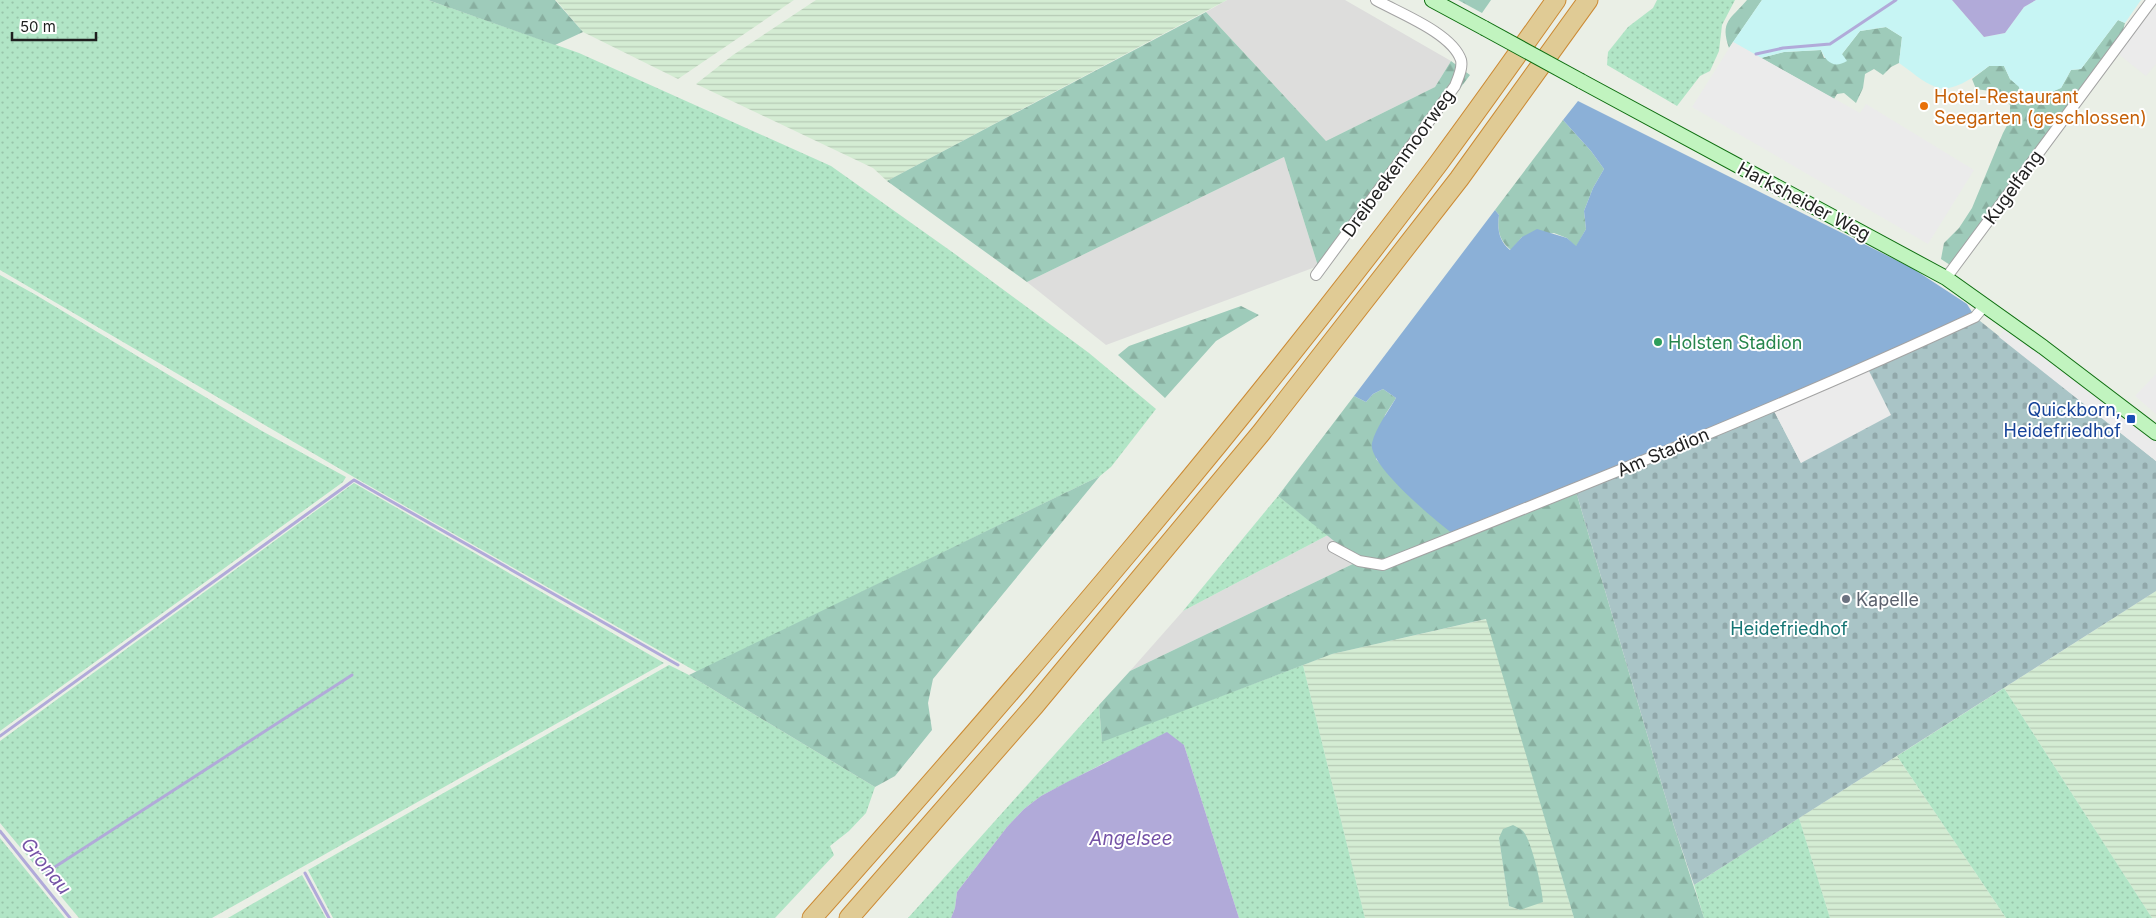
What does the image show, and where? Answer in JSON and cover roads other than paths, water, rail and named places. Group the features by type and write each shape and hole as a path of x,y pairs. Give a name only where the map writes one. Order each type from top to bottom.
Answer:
{"highway":[{"path":"812,918 1014,688 1245,409 1340,291 1438,163 1556,0"},
{"path":"849,918 1035,705 1261,433 1459,179 1588,0"}],"main road":[{"name":"Harksheider Weg","path":"1432,0 1946,278 2156,433"}],"street":[{"name":"Dreibeekenmoorweg","path":"1316,275 1455,86 1461,72 1461,61 1455,48 1444,38 1376,0"},
{"name":"Kugelfang","path":"1946,278 2152,0"},
{"name":"Am Stadion","path":"1333,547 1359,560 1383,565 1862,369 1975,318 1985,305"}],"water":[{"path":"1952,0 2036,0 2024,7 2005,33 1984,37"},
{"name":"Angelsee","path":"1167,732 1184,745 1239,918 951,918 955,908 957,892 1007,827 1024,809 1041,796"}],"waterway":[{"path":"1756,54 1783,48 1830,44 1896,0"},
{"path":"0,736 354,480 678,665"},
{"path":"47,872 352,675"},
{"name":"Gronau","path":"0,831 70,918"},
{"path":"305,873 329,918"}],"place":[{"name":"Hotel-Restaurant Seegarten (geschlossen)","path":"1924,106"},
{"name":"Holsten Stadion","path":"1658,342"},
{"name":"Quickborn, Heidefriedhof","path":"2131,419"},
{"name":"Kapelle","path":"1846,599"}],"park label":[{"name":"Heidefriedhof","path":"1789,628"}]}
